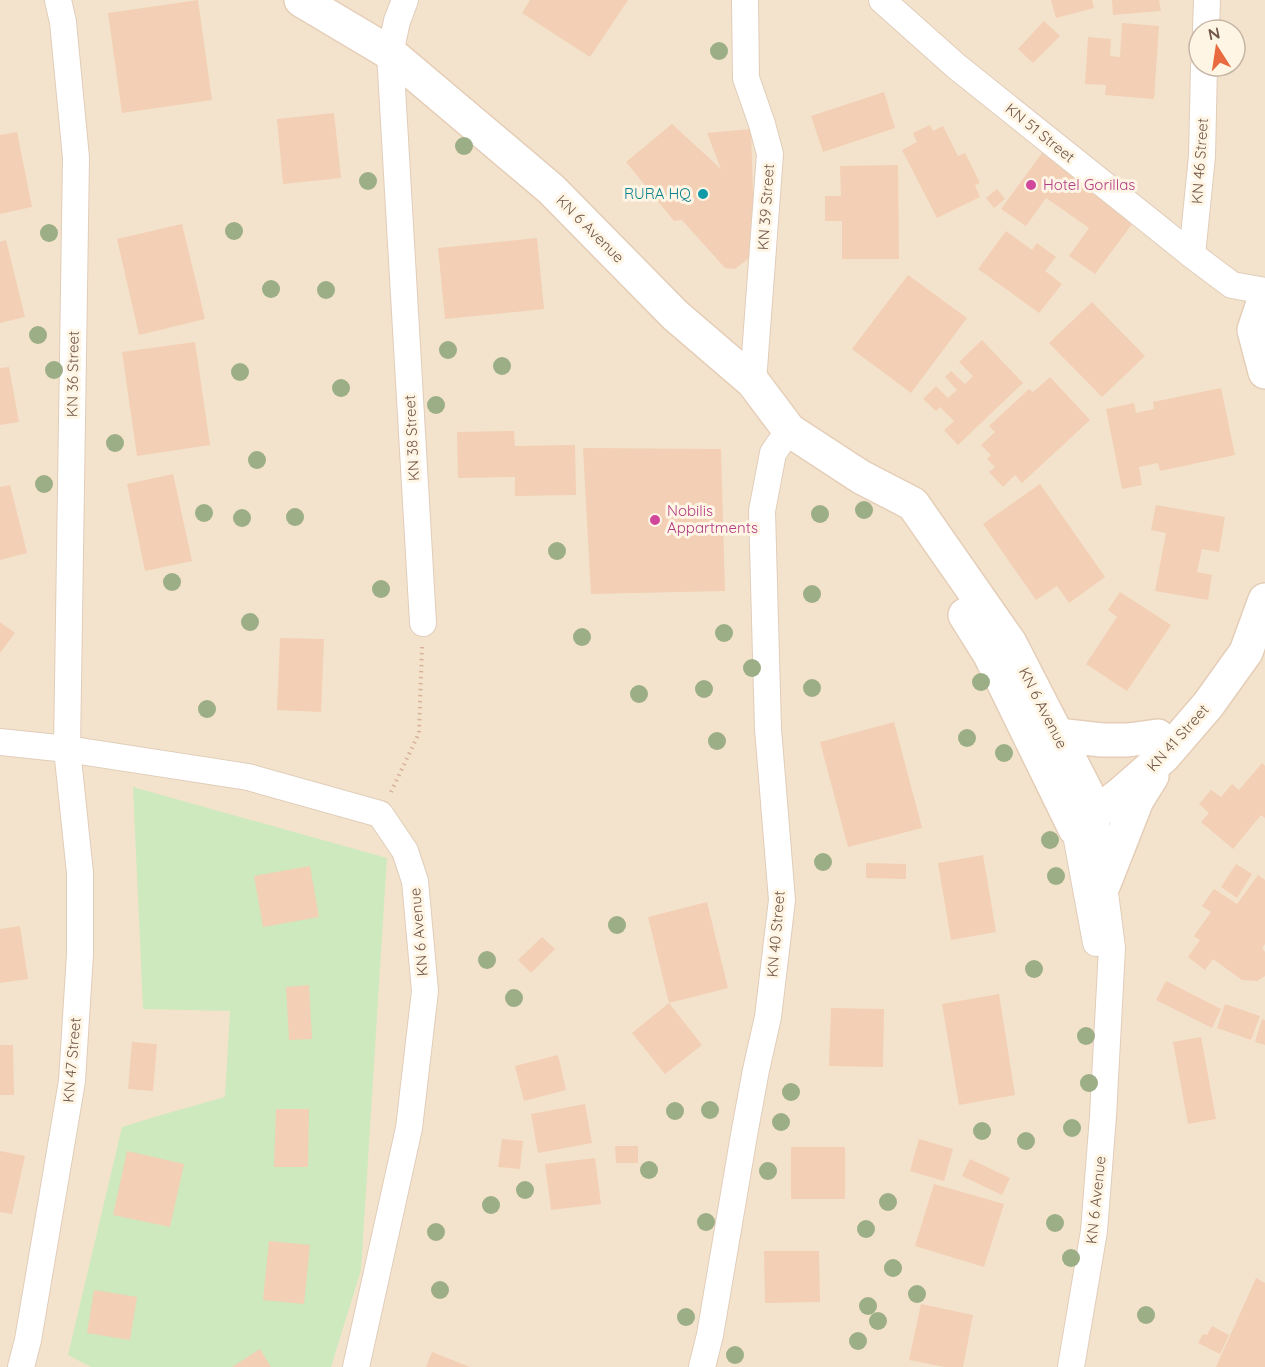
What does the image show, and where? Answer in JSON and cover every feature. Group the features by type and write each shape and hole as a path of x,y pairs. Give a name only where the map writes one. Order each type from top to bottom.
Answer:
{"main road":[{"name":"KN 6 Avenue","path":"301,0 390,53 551,189 675,315 753,382 789,430 861,477 913,504 1010,643 1057,735 1080,811"},
{"path":"1265,297 1254,330 1265,372"},
{"name":"KN 6 Avenue","path":"861,477 896,515 972,627 1080,811"},
{"name":"KN 41 Street","path":"1080,811 1108,777 1161,746 1231,644 1260,613"},
{"path":"1057,735 1102,740 1128,740 1161,746 1104,884"}],"street":[{"name":"KN 36 Street","path":"58,0 63,22 76,158 67,750"},
{"name":"KN 38 Street","path":"405,0 397,21 390,53 423,623"},
{"name":"KN 39 Street","path":"745,0 746,78 770,154 753,382"},
{"name":"KN 51 Street","path":"882,0 956,66 1192,255 1232,285 1265,291"},
{"path":"1206,18 1207,0"},
{"name":"KN 46 Street","path":"1192,255 1202,156 1204,78"},
{"name":"KN 40 Street","path":"702,1367 710,1335 756,1070 768,1017 782,900 768,729 762,511 773,453 789,430"},
{"path":"0,742 248,777 380,814"},
{"name":"KN 47 Street","path":"21,1367 28,1340 72,1081 80,954 80,873 67,750"},
{"name":"KN 6 Avenue","path":"1071,1367 1094,1231 1112,948 1104,884 1080,811"},
{"name":"KN 6 Avenue","path":"1080,811 1097,949 1109,995"},
{"name":"KN 6 Avenue","path":"356,1367 409,1128 425,992 415,880 405,851 380,814"}],"path":[{"path":"380,814 419,733 423,623"}],"shaded area":[{"path":"0,0 1265,0 1265,1367 0,1367"}],"green space":[{"path":"133,787 387,858 361,1270 331,1367 91,1367 68,1355 122,1127 225,1097 230,1011 143,1009"}],"building":[{"path":"198,0 212,100 122,113 108,13"},
{"path":"530,0 628,0 590,57 522,13"},
{"path":"1051,0 1092,0 1094,8 1056,18"},
{"path":"1112,0 1159,0 1161,11 1113,15"},
{"path":"1044,21 1060,36 1033,63 1018,49"},
{"path":"1122,23 1159,26 1154,99 1105,95 1106,85 1085,84 1088,37 1111,39 1110,56 1120,57"},
{"path":"884,92 895,128 823,152 811,116"},
{"path":"334,113 341,178 283,184 277,119"},
{"name":"RURA HQ","path":"672,124 721,169 707,133 751,129 754,227 749,245 749,258 735,269 725,268 682,220 674,221 626,162"},
{"path":"930,125 933,131 943,126 958,156 965,153 980,183 975,185 980,197 937,218 902,150 917,142 913,133"},
{"path":"17,132 32,207 0,214 0,135"},
{"path":"1042,153 1135,220 1095,274 1069,256 1089,228 1046,198 1026,226 1001,209"},
{"path":"898,165 899,259 842,259 842,221 825,221 825,196 841,196 840,166"},
{"path":"997,189 1005,199 994,208 986,198"},
{"path":"182,224 205,319 139,335 117,239"},
{"path":"1006,231 1032,250 1037,243 1056,257 1045,271 1062,284 1039,313 978,269"},
{"path":"537,238 544,309 445,319 438,248"},
{"path":"6,240 25,317 0,323 0,242"},
{"path":"908,275 967,318 911,393 852,349"},
{"path":"1092,302 1145,356 1102,397 1049,343"},
{"path":"982,340 1023,383 958,445 944,430 954,421 940,407 936,411 923,399 936,386 948,398 957,390 945,377 951,371 965,384 973,376 959,362"},
{"path":"195,342 210,445 137,456 122,352"},
{"path":"9,367 19,422 0,425 0,368"},
{"path":"1050,377 1090,420 1022,483 1015,475 1003,487 989,472 995,467 987,459 991,455 981,445 995,432 989,426 1029,389 1033,392"},
{"path":"1221,388 1235,455 1160,471 1158,463 1139,467 1142,485 1122,489 1106,409 1134,403 1136,413 1154,409 1153,402"},
{"path":"514,431 515,446 575,445 576,495 515,496 515,477 458,478 457,432"},
{"name":"Nobilis Appartments","path":"583,448 721,449 725,591 591,594"},
{"path":"173,474 192,561 145,571 127,484"},
{"path":"1040,484 1105,577 1069,603 1057,586 1036,600 983,524"},
{"path":"10,485 27,553 0,560 0,487"},
{"path":"1156,505 1225,517 1219,552 1202,549 1197,572 1212,575 1208,600 1155,591 1166,533 1151,530"},
{"path":"1120,592 1171,625 1127,691 1086,664 1117,617 1108,610"},
{"path":"0,622 15,633 0,653"},
{"path":"280,638 324,639 321,712 277,710"},
{"path":"894,722 922,828 848,847 820,742"},
{"path":"1262,763 1265,766 1265,818 1261,815 1233,849 1201,822 1209,813 1199,804 1211,790 1221,797 1232,784 1239,790"},
{"path":"983,855 996,932 951,940 938,863"},
{"path":"866,863 906,864 906,879 866,878"},
{"path":"1236,864 1252,874 1237,898 1221,887"},
{"path":"310,866 319,917 263,927 254,876"},
{"path":"1258,875 1265,880 1265,944 1262,948 1265,952 1265,976 1257,981 1242,980 1213,959 1205,970 1188,957 1200,940 1194,936 1211,912 1202,906 1214,889 1237,904"},
{"path":"707,902 728,988 669,1003 648,917"},
{"path":"20,926 28,979 0,983 0,929"},
{"path":"542,937 555,949 531,973 518,960"},
{"path":"1166,981 1221,1009 1212,1028 1156,1000"},
{"path":"309,985 312,1039 289,1040 286,987"},
{"path":"999,994 1015,1095 959,1105 942,1004"},
{"path":"669,1003 702,1045 665,1074 632,1033"},
{"path":"1225,1004 1260,1016 1251,1040 1217,1028"},
{"path":"831,1008 884,1009 883,1067 829,1066"},
{"path":"1262,1019 1265,1020 1265,1045 1255,1042"},
{"path":"1201,1037 1216,1119 1188,1124 1173,1042"},
{"path":"132,1042 157,1044 153,1091 128,1089"},
{"path":"0,1045 13,1045 14,1095 0,1095"},
{"path":"558,1055 566,1090 524,1101 515,1066"},
{"path":"585,1104 592,1143 538,1153 531,1114"},
{"path":"276,1109 309,1109 308,1167 274,1167"},
{"path":"502,1139 523,1141 520,1169 498,1167"},
{"path":"919,1139 953,1149 944,1181 910,1171"},
{"path":"615,1146 638,1146 638,1163 616,1163"},
{"path":"791,1147 845,1147 845,1199 791,1199"},
{"path":"0,1151 25,1156 12,1214 0,1212"},
{"path":"127,1151 184,1164 170,1227 113,1215"},
{"path":"595,1158 601,1204 551,1210 545,1164"},
{"path":"970,1159 1010,1178 1002,1195 962,1176"},
{"path":"934,1184 1004,1204 984,1267 915,1246"},
{"path":"269,1241 310,1245 304,1304 263,1300"},
{"path":"764,1251 819,1251 820,1302 765,1303"},
{"path":"1256,1278 1265,1283 1265,1367 1216,1367"},
{"path":"94,1290 137,1297 130,1340 87,1333"},
{"path":"921,1304 973,1315 963,1367 945,1367 909,1360"},
{"path":"1212,1326 1229,1335 1220,1354 1198,1343 1203,1334 1207,1335"},
{"path":"260,1349 271,1367 232,1367"},
{"path":"432,1352 470,1367 426,1367"}],"place":[{"name":"Hotel Gorillas","path":"1031,185"},
{"name":"RURA HQ","path":"703,194"},
{"name":"Nobilis Appartments","path":"655,520"}]}
